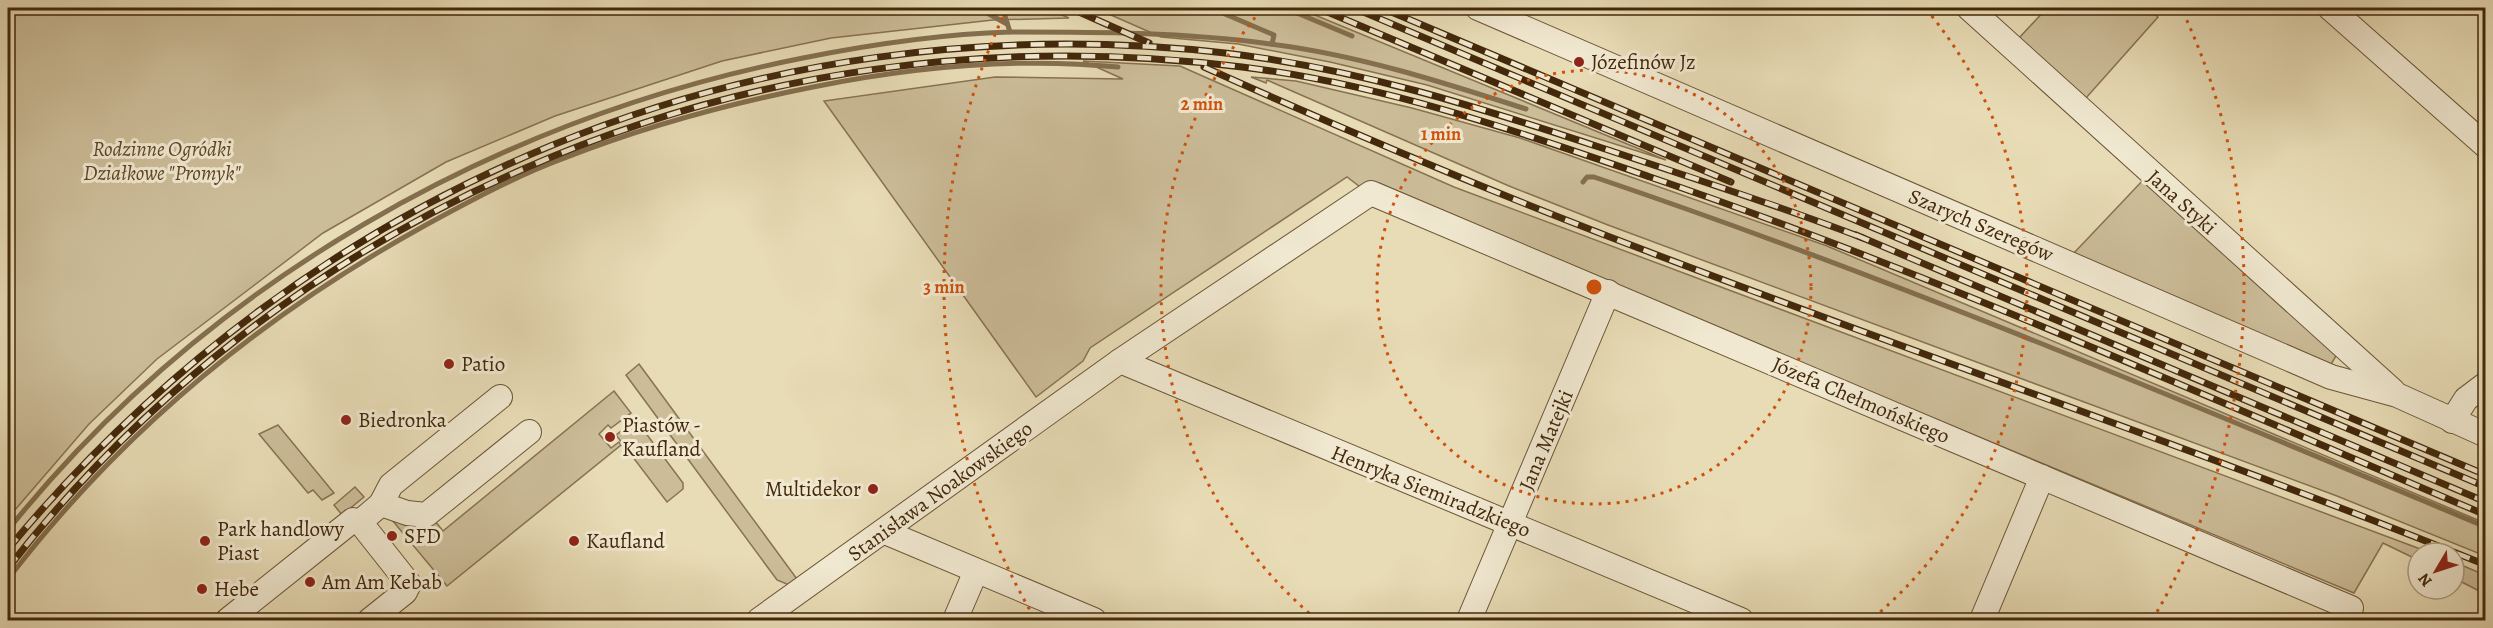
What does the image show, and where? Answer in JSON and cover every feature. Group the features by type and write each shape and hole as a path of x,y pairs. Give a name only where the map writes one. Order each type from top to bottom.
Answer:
{"street":[{"name":"Szarych Szeregów","path":"1478,8 2331,377 2397,394 2486,435"},
{"name":"Jana Styki","path":"1969,8 2397,394"},
{"path":"2330,8 2486,146"},
{"name":"Józefa Chełmońskiego","path":"1371,193 2351,608"},
{"name":"Stanisława Noakowskiego","path":"759,621 1120,361 1371,193"},
{"name":"Jana Matejki","path":"1469,621 1608,292"},
{"name":"Henryka Siemiradzkiego","path":"1120,361 1742,621"},
{"path":"2452,420 2466,399 2486,384"},
{"path":"360,522 381,504 391,485 500,397"},
{"path":"381,504 416,516 426,515 529,432"},
{"path":"1982,621 2042,477"},
{"path":"228,621 353,520 360,522 409,584 405,592 370,621"},
{"path":"885,532 1094,621"},
{"path":"955,621 976,571"}],"green space":[{"name":"Rodzinne Ogródki Działkowe \"Promyk\"","path":"8,8 1045,8 1069,18 993,20 831,38 722,61 555,116 446,162 323,233 157,359 89,424 8,518"},
{"path":"1095,8 1298,8 1666,160 1427,85 1330,62 1238,44 1161,37"},
{"path":"2047,8 2147,8 2158,17 2086,98 2019,38"},
{"path":"1083,61 1180,66 1454,187 2406,544 2406,554 2383,543 2354,593 1823,372 1379,183 1364,190 1347,177 1090,348 1083,361 1036,397 824,101 995,77 1123,79"},
{"path":"1251,77 1296,81 1412,108 1520,138 1827,246 2485,523 2485,556 2466,548 2466,541 2448,541 2337,496 1608,225 1509,186 1267,80 1266,83"},
{"path":"2145,178 2339,351 2330,366 2073,254"},
{"path":"639,364 797,579 789,585 777,580 626,375"},
{"path":"614,391 631,413 611,428 608,425 599,434 611,448 619,442 621,445 447,586 392,520 423,527 435,521 443,531"},
{"path":"636,420 683,483 683,489 667,502 616,435"},
{"path":"278,425 334,493 322,500 313,490 308,493 259,434"},
{"path":"355,487 364,497 342,515 334,505"},
{"path":"2466,567 2485,575 2485,594 2466,584"}],"waterway":[{"path":"978,8 1007,24"},
{"path":"1211,8 1274,35 1272,44"},
{"path":"1285,8 1352,36"},
{"path":"8,530 86,441 172,361 265,288 364,224 468,169 576,123 688,86 855,48 932,37 1010,32 1005,16"},
{"path":"1010,32 1173,35 1238,40 1303,49 1368,62 1526,109"},
{"path":"8,579 51,526 146,427 251,338 364,261 457,208 526,174 593,147 686,117 851,80 927,69 1003,64 1080,64 1118,67"},
{"path":"1583,182 1587,177 1594,177 1819,257 2043,344 2486,527"}],"railway":[{"path":"1070,8 1149,43"},
{"path":"1318,8 1731,182"},
{"path":"1354,8 2486,487"},
{"path":"1382,8 2486,475"},
{"path":"8,549 127,421 259,311 401,219 553,145 712,91 878,57 1050,44 1225,53 1321,68 1416,91 1509,118 1798,214 1863,238"},
{"path":"8,568 60,505 117,445 176,389 240,337 306,289 375,245 447,205 521,170 607,136 695,107 784,85 874,69 966,60 1057,56 1150,58 1242,67 1294,75 1398,97 1499,126 1650,177 1862,254 2071,338 2486,515"},
{"path":"1204,67 1423,162 1589,229 2171,444 2486,565"},
{"path":"1856,235 2486,502"}],"place":[{"name":"Józefinów Jz","path":"1579,62"},
{"name":"Patio","path":"449,364"},
{"name":"Biedronka","path":"346,420"},
{"name":"Piastów - Kaufland","path":"610,437"},
{"name":"Multidekor","path":"873,489"},
{"name":"SFD","path":"392,536"},
{"name":"Park handlowy Piast","path":"205,541"},
{"name":"Kaufland","path":"574,541"},
{"name":"Am Am Kebab","path":"310,582"},
{"name":"Hebe","path":"202,589"}]}
